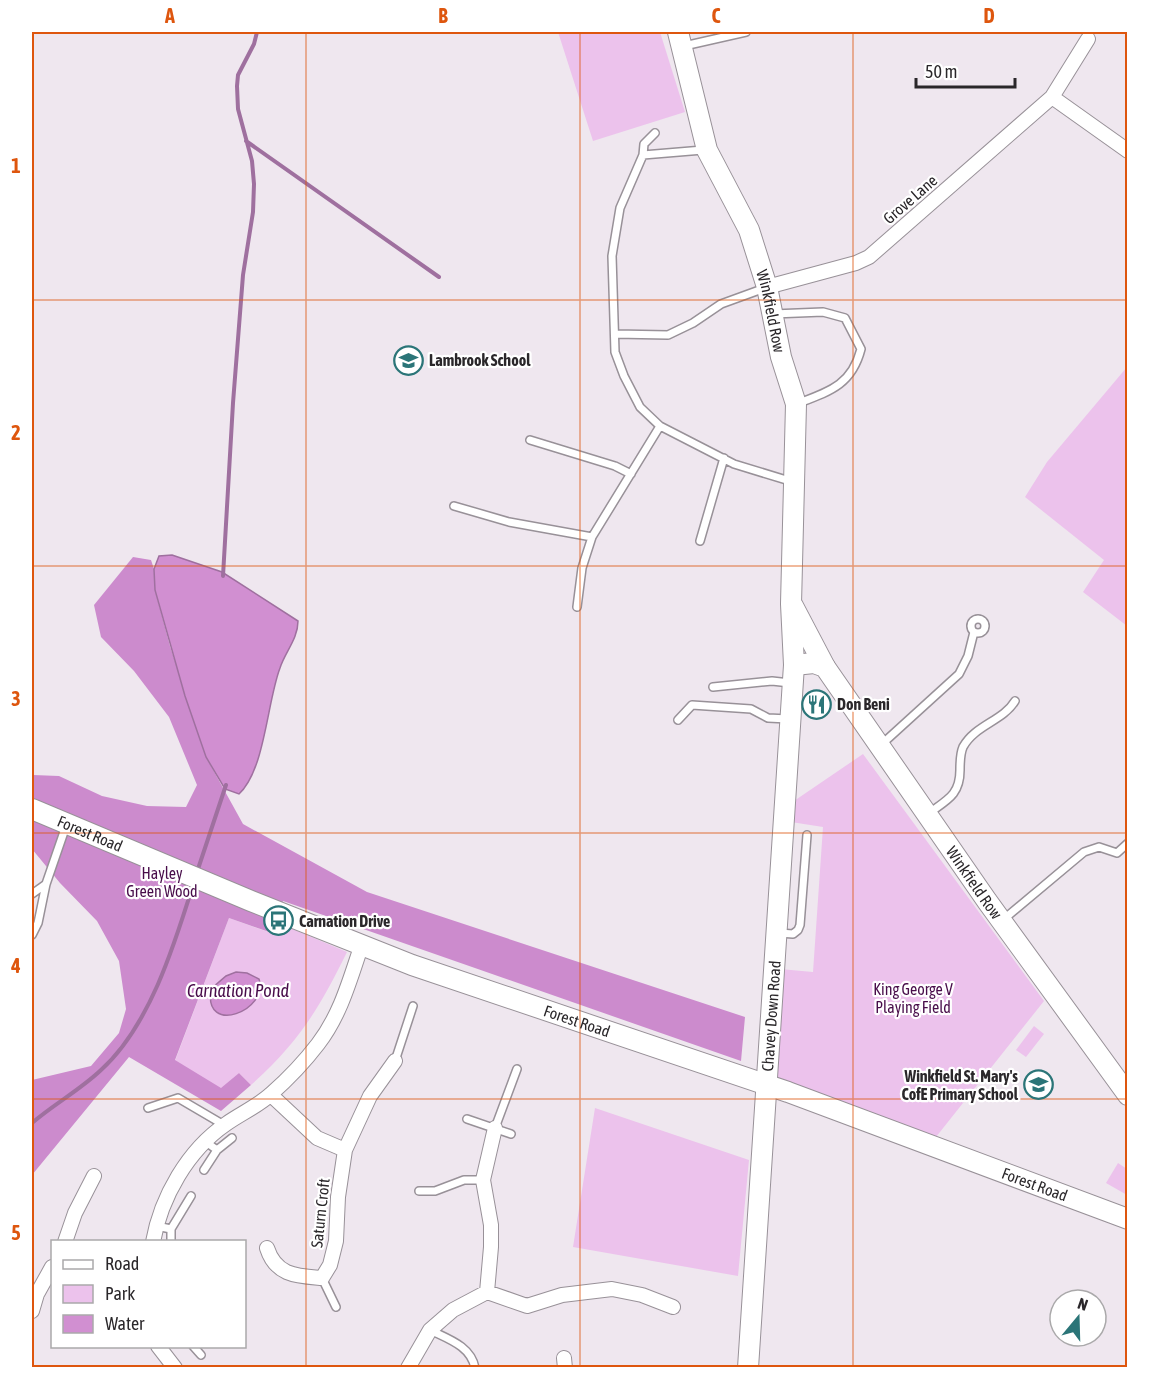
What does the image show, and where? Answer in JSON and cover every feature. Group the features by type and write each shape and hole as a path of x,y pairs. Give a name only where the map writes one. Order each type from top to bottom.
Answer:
{"main road":[{"name":"Winkfield Row","path":"679,39 707,150 749,230 767,287 781,357 796,404 791,604 793,674"},
{"name":"Winkfield Row","path":"791,604 825,667 1002,921 1128,1095"},
{"path":"793,674 814,663 825,667"},
{"name":"Chavey Down Road","path":"748,1368 793,674"},
{"name":"Forest Road","path":"32,809 209,884 412,965 767,1085 1128,1219"}],"street":[{"name":"Grove Lane","path":"767,287 869,257 1052,97 1088,39"},
{"path":"1052,97 1128,151"},
{"path":"153,1240 156,1226 182,1170 212,1146 224,1125 271,1095 319,1043 342,1006 362,944"},
{"name":"Saturn Croft","path":"322,1278 330,1265 336,1240 338,1197 345,1150 370,1096 395,1061"},
{"path":"271,1095 317,1138 345,1150"},
{"path":"487,1292 491,1225 483,1180 495,1128"},
{"path":"66,1240 75,1213 94,1176"},
{"path":"267,1248 276,1266 285,1272 295,1276 322,1278"},
{"path":"32,1311 37,1294 51,1268"},
{"path":"408,1368 430,1330 453,1310 487,1292 527,1306 562,1295 612,1288 642,1295 673,1307"},
{"path":"157,1348 161,1368"},
{"path":"158,1348 175,1368"}],"lane":[{"path":"679,39 746,32"},
{"path":"655,133 644,144 643,154 620,208 612,256 615,352 624,376 640,407 660,426 734,464 795,482"},
{"path":"643,154 707,150"},
{"path":"615,334 668,335 693,323 721,304 767,287"},
{"path":"772,314 823,312 845,318 861,349 857,366 843,382 821,395 796,404"},
{"path":"577,606 582,567 592,537 660,426"},
{"path":"530,440 615,466 631,474"},
{"path":"700,541 724,458"},
{"path":"454,506 509,522 592,537"},
{"path":"880,746 959,674 968,656 974,632"},
{"path":"713,687 772,681 793,674"},
{"path":"927,815 955,794 960,780 960,759 963,747 973,734 1010,710 1015,701"},
{"path":"678,720 692,705 751,709 768,718 790,719"},
{"path":"32,935 38,923 46,884 66,824"},
{"path":"777,933 793,934 800,925 807,835"},
{"path":"1002,921 1084,852 1099,847 1113,853 1128,843"},
{"path":"32,894 46,884"},
{"path":"395,1061 413,1006"},
{"path":"495,1128 517,1069"},
{"path":"148,1108 178,1098 224,1125"},
{"path":"467,1119 511,1134"},
{"path":"204,1170 212,1146 232,1138"},
{"path":"419,1191 435,1191 464,1180 483,1180"},
{"path":"171,1240 171,1229 190,1196"},
{"path":"156,1226 171,1229"},
{"path":"322,1278 336,1307"},
{"path":"430,1330 471,1354 475,1368"},
{"path":"194,1348 201,1355"}],"green space":[{"path":"558,32 660,32 685,112 593,141"},
{"path":"1127,367 1127,626 1083,592 1104,560 1025,497 1047,462"},
{"name":"Hayley Green Wood","path":"133,557 151,560 155,590 170,646 206,757 243,824 367,892 745,1017 741,1061 283,901 272,933 229,918 175,1060 221,1088 239,1073 251,1085 221,1111 129,1057 32,1175 32,1080 91,1066 119,1033 126,1009 119,961 97,921 60,883 32,849 32,776 59,776 102,796 147,806 186,807 197,785 169,717 134,671 101,637 94,605"},
{"name":"King George V Playing Field","path":"863,754 1044,1001 936,1137 775,1078 780,969 813,972 823,827 791,822 794,801"},
{"path":"229,918 271,933 276,922 347,952 317,1008 282,1054 251,1085 239,1073 221,1089 175,1061"},
{"path":"1034,1026 1044,1034 1026,1057 1016,1050"},
{"path":"595,1108 749,1160 738,1276 573,1247"},
{"path":"1118,1163 1127,1169 1127,1195 1106,1183"}],"water":[{"path":"172,555 222,572 298,621 294,640 282,662 276,682 255,769 239,794 225,789 206,757 185,696 155,590 154,569 159,556"},
{"name":"Carnation Pond","path":"236,972 247,973 259,979 260,990 255,1000 247,1008 236,1014 226,1015 217,1012 211,1004 211,989 226,976"}],"waterway":[{"path":"223,576 243,275 253,212 254,184 252,161 238,109 237,86 238,75 254,44 257,32"},
{"path":"246,141 439,277"},
{"path":"197,872 226,785"},
{"path":"32,1123 101,1070 134,1031 159,982 194,882"}],"place":[{"name":"Lambrook School","path":"408,360"},
{"name":"Don Beni","path":"816,704"},
{"name":"Carnation Drive","path":"278,921"},
{"name":"Winkfield St. Mary's CofE Primary School","path":"1039,1085"}]}
